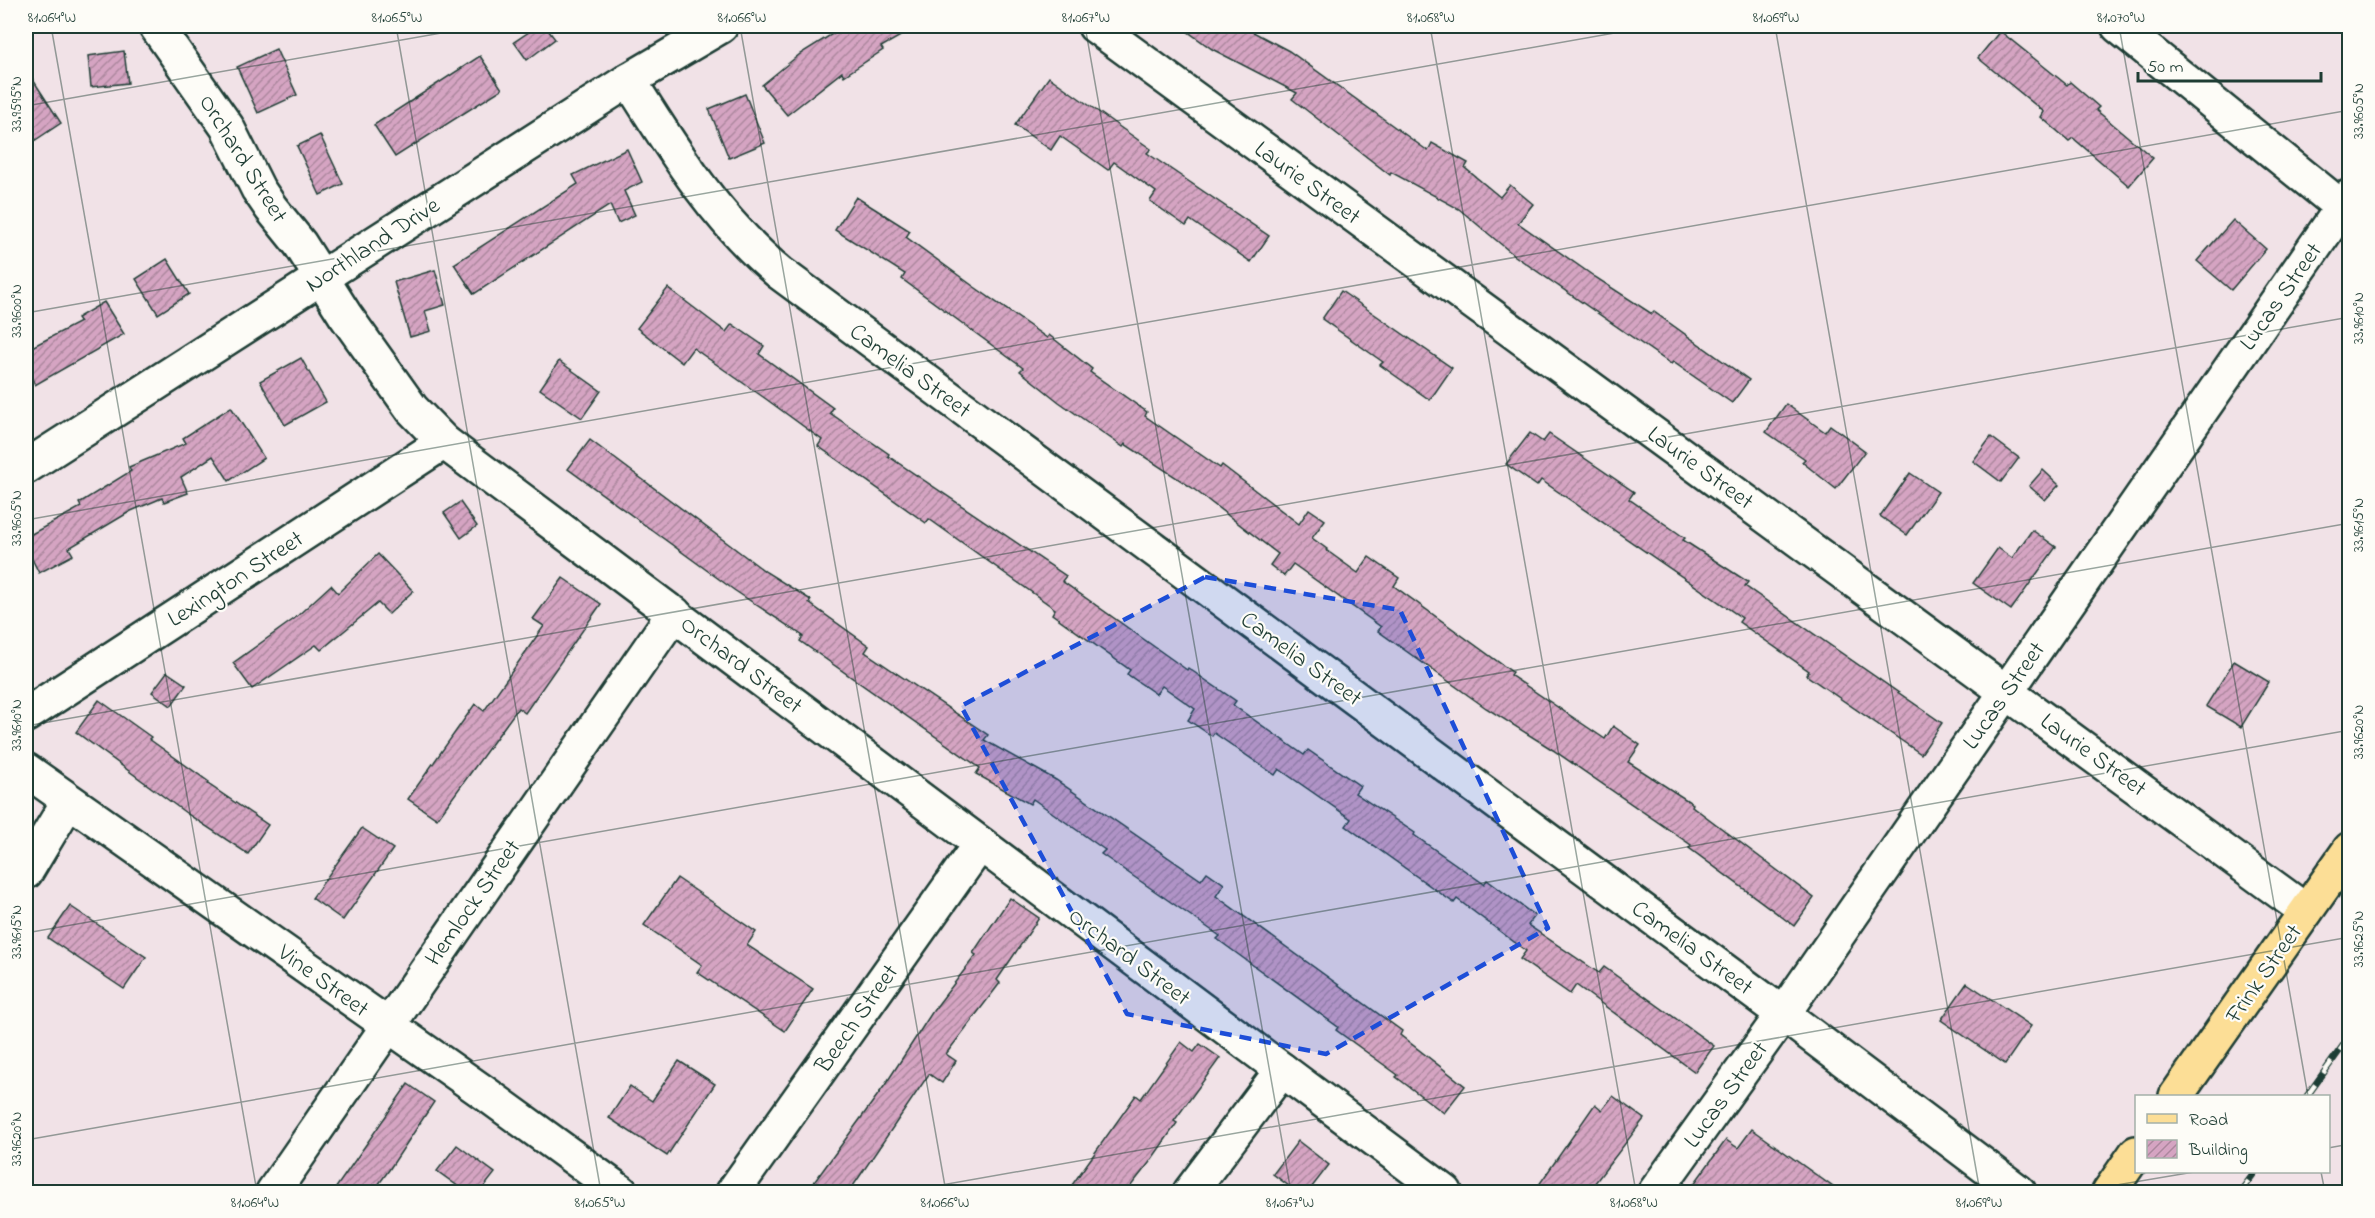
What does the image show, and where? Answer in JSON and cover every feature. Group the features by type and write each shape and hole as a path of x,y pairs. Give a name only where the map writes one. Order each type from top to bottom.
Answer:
{"main road":[{"name":"Frink Street","path":"2177,1095 2349,849"},
{"path":"2109,1192 2135,1154"}],"street":[{"name":"Orchard Street","path":"156,26 202,88 227,127 258,189 300,244 319,277 412,409 444,442 1445,1192"},
{"name":"Northland Drive","path":"26,467 629,80 721,26"},
{"name":"Laurie Street","path":"1095,26 2007,690 2306,911"},
{"path":"2118,26 2347,206"},
{"name":"Camelia Street","path":"629,80 699,187 728,223 780,273 1783,1014 2019,1192"},
{"name":"Lucas Street","path":"1655,1192 1783,1014 2347,206"},
{"name":"Lexington Street","path":"26,715 444,442"},
{"name":"Hemlock Street","path":"273,1192 386,1025 674,613"},
{"name":"Vine Street","path":"26,770 68,802 131,843 486,1094 621,1192"},
{"path":"26,872 68,802"},
{"name":"Beech Street","path":"733,1192 980,844"},
{"path":"1190,1192 1282,1070"}],"highlighted area":[{"path":"1205,577 1400,610 1548,928 1326,1054 1127,1014 961,706"}],"building":[{"path":"538,26 545,26 555,39 527,60 514,42"},
{"path":"845,26 918,26 881,47 883,50 844,76 842,72 787,115 762,85 800,54"},
{"path":"1180,26 1242,26 1289,51 1428,151 1432,143 1468,163 1465,168 1500,197 1510,185 1533,204 1518,223 1595,277 1652,314 1654,312 1749,380 1732,403 1673,362 1671,364 1515,256 1459,209 1391,172 1390,175 1292,99 1297,93 1212,49"},
{"path":"2000,31 2067,85 2070,82 2099,107 2096,110 2153,158 2129,186 2073,138 2069,141 2041,117 2044,112 1978,58"},
{"path":"276,49 297,95 258,113 237,67"},
{"path":"124,51 128,83 91,87 88,56"},
{"path":"480,56 502,89 395,157 374,125"},
{"path":"26,69 61,123 34,141 26,128"},
{"path":"1049,77 1151,149 1147,153 1269,236 1251,262 1190,220 1186,226 1150,201 1156,192 1114,162 1108,170 1060,136 1051,150 1015,125"},
{"path":"745,94 765,143 729,158 709,109"},
{"path":"320,135 343,184 320,195 297,146"},
{"path":"627,149 642,182 624,191 635,215 618,223 610,205 474,294 454,264 578,184 573,175"},
{"path":"856,197 910,231 906,237 1047,338 1049,335 1092,369 1090,372 1147,412 1145,416 1220,468 1222,465 1299,524 1309,509 1325,520 1312,538 1358,573 1369,557 1399,578 1394,586 1512,672 1510,675 1605,739 1613,726 1640,745 1628,762 1693,804 1692,806 1814,898 1794,926 1689,848 1691,845 1553,750 1486,708 1378,631 1381,627 1293,564 1284,576 1270,565 1278,554 1191,487 1125,444 1123,447 1059,402 1020,371 1023,368 902,279 905,274 835,230"},
{"path":"2233,220 2266,249 2231,290 2197,261"},
{"path":"167,259 189,294 158,314 136,279"},
{"path":"435,270 445,305 425,311 431,331 410,337 394,282"},
{"path":"668,288 726,332 732,324 764,346 759,354 833,408 830,413 889,454 888,456 1066,576 1062,581 1187,670 1188,668 1236,701 1233,705 1304,755 1308,750 1360,786 1355,793 1415,833 1414,835 1484,884 1487,880 1535,916 1528,925 1599,973 1604,967 1714,1046 1695,1072 1576,985 1570,994 1520,959 1526,951 1457,899 1454,903 1346,826 1351,819 1279,769 1275,775 1214,733 1212,736 1188,720 1195,709 1162,686 1156,694 1127,674 1130,670 1052,614 1055,609 929,519 926,523 818,446 822,440 766,399 693,348 682,363 637,328"},
{"path":"1341,291 1452,368 1430,400 1380,365 1383,362 1322,319"},
{"path":"104,302 124,334 35,385 26,366 26,350 80,322 77,318"},
{"path":"301,358 326,402 285,425 260,381"},
{"path":"559,361 601,391 582,418 540,389"},
{"path":"1786,404 1825,432 1830,425 1865,451 1836,489 1802,462 1805,459 1766,432"},
{"path":"231,407 264,458 229,481 213,456 181,477 188,493 164,502 162,498 131,511 69,548 73,555 39,573 26,547 26,537 81,507 79,503 131,471 129,467 186,443 183,438"},
{"path":"1530,433 1543,442 1549,434 1634,492 1629,499 1685,538 1683,540 1748,582 1745,586 1942,723 1921,754 1806,675 1809,671 1739,622 1742,618 1541,480 1537,486 1506,464"},
{"path":"1991,437 2019,458 2001,482 1973,461"},
{"path":"590,440 766,572 811,600 809,603 869,646 865,652 988,735 984,740 1056,780 1201,880 1207,872 1224,884 1216,896 1402,1031 1400,1035 1465,1086 1444,1113 1396,1077 1398,1075 1336,1030 1338,1027 1217,939 1220,936 1101,854 1105,850 1033,799 1030,804 976,774 980,768 800,641 803,636 734,590 568,469"},
{"path":"2043,470 2059,485 2045,500 2029,486"},
{"path":"1910,473 1938,492 1907,535 1880,516"},
{"path":"460,502 477,526 461,538 444,513"},
{"path":"2032,530 2056,547 2011,610 1973,583 1998,548 2012,558"},
{"path":"378,554 413,591 389,614 378,603 321,650 316,645 252,689 233,663 294,619 331,585 338,593"},
{"path":"563,578 601,604 525,713 518,708 437,819 408,799 475,704 484,711 544,626 533,619"},
{"path":"2234,661 2269,682 2241,727 2206,706"},
{"path":"167,672 186,685 171,706 152,692"},
{"path":"99,700 151,737 149,739 209,782 208,784 268,825 248,854 186,813 76,732"},
{"path":"362,828 393,849 343,920 312,898"},
{"path":"677,878 756,932 747,945 813,989 785,1031 697,972 702,965 644,925"},
{"path":"1010,898 1039,918 997,980 1000,983 946,1054 956,1061 942,1083 929,1074 849,1192 807,1192 885,1085 933,1011 976,955 973,953"},
{"path":"70,906 146,957 124,989 48,938"},
{"path":"1967,983 2031,1026 2005,1064 1941,1020"},
{"path":"1181,1042 1194,1052 1200,1044 1220,1058 1174,1121 1177,1123 1149,1163 1126,1192 1067,1192 1136,1095 1141,1099"},
{"path":"679,1061 715,1084 667,1156 609,1118 630,1086 652,1101"},
{"path":"408,1084 434,1102 389,1170 373,1192 333,1192"},
{"path":"1613,1096 1644,1119 1588,1192 1534,1192 1595,1104 1602,1110"},
{"path":"1752,1129 1840,1192 1688,1192 1726,1140 1738,1148"},
{"path":"1298,1141 1329,1165 1308,1192 1297,1192 1273,1174"},
{"path":"457,1145 495,1173 480,1192 466,1192 437,1171"}],"railway":[{"path":"2308,1095 2350,1036"},
{"path":"2240,1192 2254,1173"}]}
